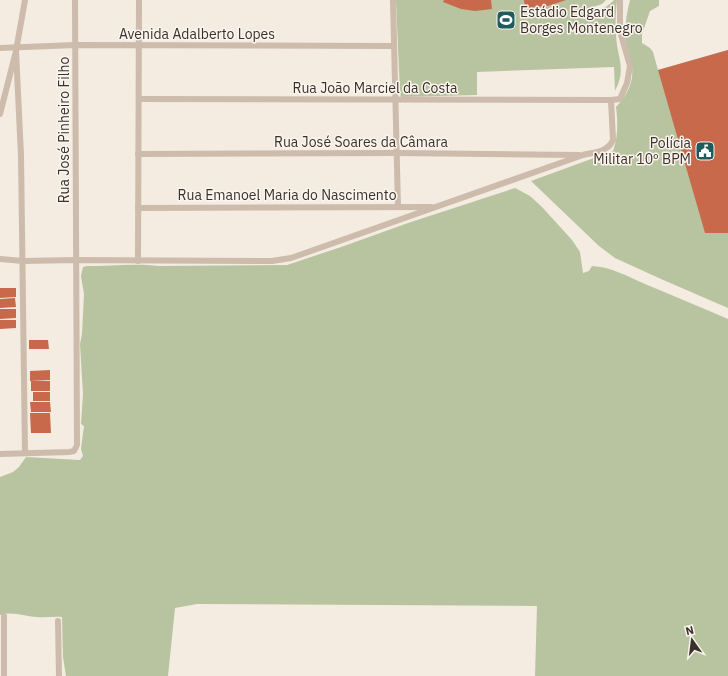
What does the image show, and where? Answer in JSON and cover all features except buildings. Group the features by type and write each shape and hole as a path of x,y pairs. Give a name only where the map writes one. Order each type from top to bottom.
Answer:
{"street":[{"path":"0,114 16,49 25,0"},
{"name":"Rua José Pinheiro Filho","path":"0,454 69,452 74,451 77,445 75,0"},
{"path":"138,261 139,0"},
{"path":"393,0 398,207"},
{"path":"0,259 23,261 272,261 290,258 583,155 607,149 613,140 611,100 620,99 627,83 630,66 620,31 620,0"},
{"name":"Avenida Adalberto Lopes","path":"0,48 16,49 76,45 394,46"},
{"path":"16,49 19,101 23,261 25,453"},
{"name":"Rua João Marciel da Costa","path":"139,99 611,100"},
{"name":"Rua José Soares da Câmara","path":"138,154 396,153 583,155"},
{"name":"Rua Emanoel Maria do Nascimento","path":"138,208 436,206"},
{"path":"4,616 4,676"},
{"path":"58,621 60,676"}],"green space":[{"path":"396,0 606,0 602,4 593,7 593,12 605,8 614,0 617,0 616,31 621,69 619,83 615,91 614,67 477,72 477,95 401,97"},
{"path":"630,0 659,0 659,6 650,11 642,34 642,43 653,52 658,70 728,50 728,308 615,258 599,246 531,181 613,151 617,129 616,107 626,94 632,79 632,68 626,46 625,34 626,17"},
{"path":"515,188 530,196 572,240 580,252 583,273 589,271 592,266 612,270 728,319 728,676 535,676 537,606 197,604 175,608 168,676 66,676 63,657 62,617 39,617 14,614 0,615 0,477 13,472 19,467 26,457 80,460 83,456 81,449 84,426 81,424 83,394 80,344 84,294 81,276 83,267 132,265 287,265"}],"place":[{"name":"Estádio Edgard Borges Montenegro","path":"506,20"},
{"name":"Polícia Militar 10º BPM","path":"705,151"}]}
